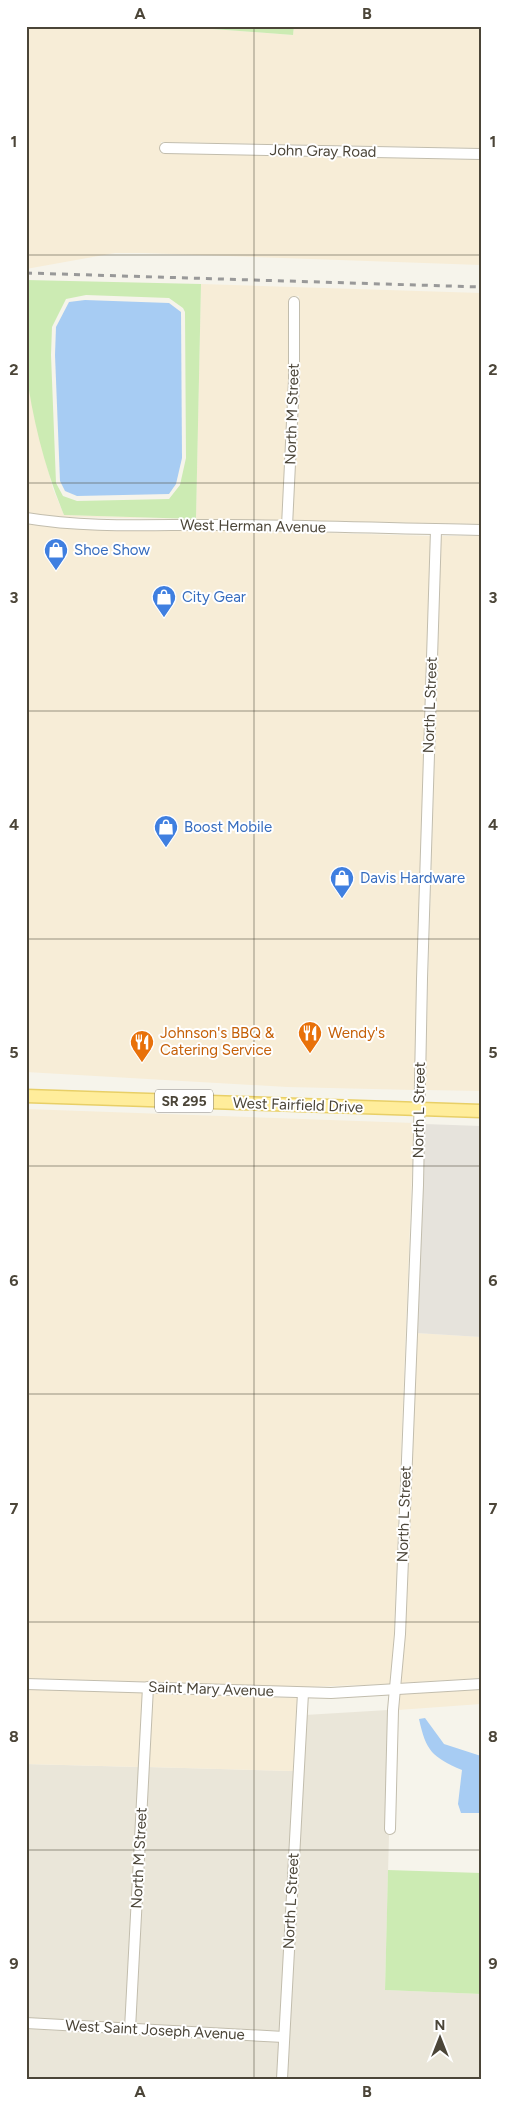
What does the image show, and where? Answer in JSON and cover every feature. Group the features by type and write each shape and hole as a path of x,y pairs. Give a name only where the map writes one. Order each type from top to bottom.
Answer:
{"main road":[{"name":"West Fairfield Drive","path":"26,1096 481,1111"}],"street":[{"name":"John Gray Road","path":"165,148 481,154"},
{"name":"North M Street","path":"287,526 294,380 294,302"},
{"name":"West Herman Avenue","path":"26,518 64,523 135,525 481,530"},
{"name":"North L Street","path":"390,1829 393,1710 396,1689 418,1185 436,530"},
{"name":"Saint Mary Avenue","path":"26,1684 333,1694 481,1684"},
{"name":"North M Street","path":"130,2029 148,1687"},
{"name":"North L Street","path":"282,2079 303,1693"},
{"name":"West Saint Joseph Avenue","path":"26,2023 284,2037"}],"shaded area":[{"path":"26,26 173,26 293,35 294,26 481,26 481,148 161,142 160,153 481,160 481,265 115,253 26,269"},
{"path":"201,284 481,293 481,524 292,521 298,380 299,296 289,297 289,380 282,521 196,519"},
{"path":"26,371 36,424 53,489 64,515 190,519 64,517 26,513"},
{"path":"26,524 64,528 144,531 227,530 431,536 415,1090 287,1087 26,1072"},
{"path":"441,536 481,536 481,1091 425,1090"},
{"path":"26,1109 414,1123 392,1684 303,1687 26,1678"},
{"path":"424,1124 481,1126 481,1337 416,1333"},
{"path":"416,1333 481,1337 481,1678 401,1683"},
{"path":"26,1689 143,1692 139,1767 26,1764"},
{"path":"481,1690 481,1704 398,1710 400,1694"},
{"path":"153,1693 297,1698 293,1771 148,1767"},
{"path":"388,1710 386,1834 389,1835 385,1990 481,1994 481,2079 287,2079 305,1715"},
{"path":"26,1764 139,1767 125,2023 26,2018"},
{"path":"148,1767 293,1771 280,2031 135,2024"},
{"path":"26,2029 279,2042 277,2079 26,2079"}],"green space":[{"path":"173,26 294,26 293,35"},
{"path":"26,280 201,284 196,519 64,515 45,462 26,369","holes":["86,295 169,298 183,308 185,312 186,458 180,485 169,499 77,501 63,496 56,483 51,355 52,327 66,299"]},
{"path":"388,1870 481,1873 481,1994 385,1990"}],"water":[{"path":"85,300 169,303 181,312 182,458 176,484 169,494 77,496 65,491 60,481 55,355 56,327 69,302"},
{"path":"425,1718 444,1744 481,1756 481,1813 461,1813 458,1804 462,1770 437,1757 432,1752 424,1739 419,1719"}],"railway":[{"path":"26,273 481,287"}],"place":[{"name":"Shoe Show","path":"56,571"},
{"name":"City Gear","path":"164,618"},
{"name":"Boost Mobile","path":"166,848"},
{"name":"Davis Hardware","path":"342,899"},
{"name":"Wendy's","path":"310,1054"},
{"name":"Johnson's BBQ & Catering Service","path":"142,1063"}]}
